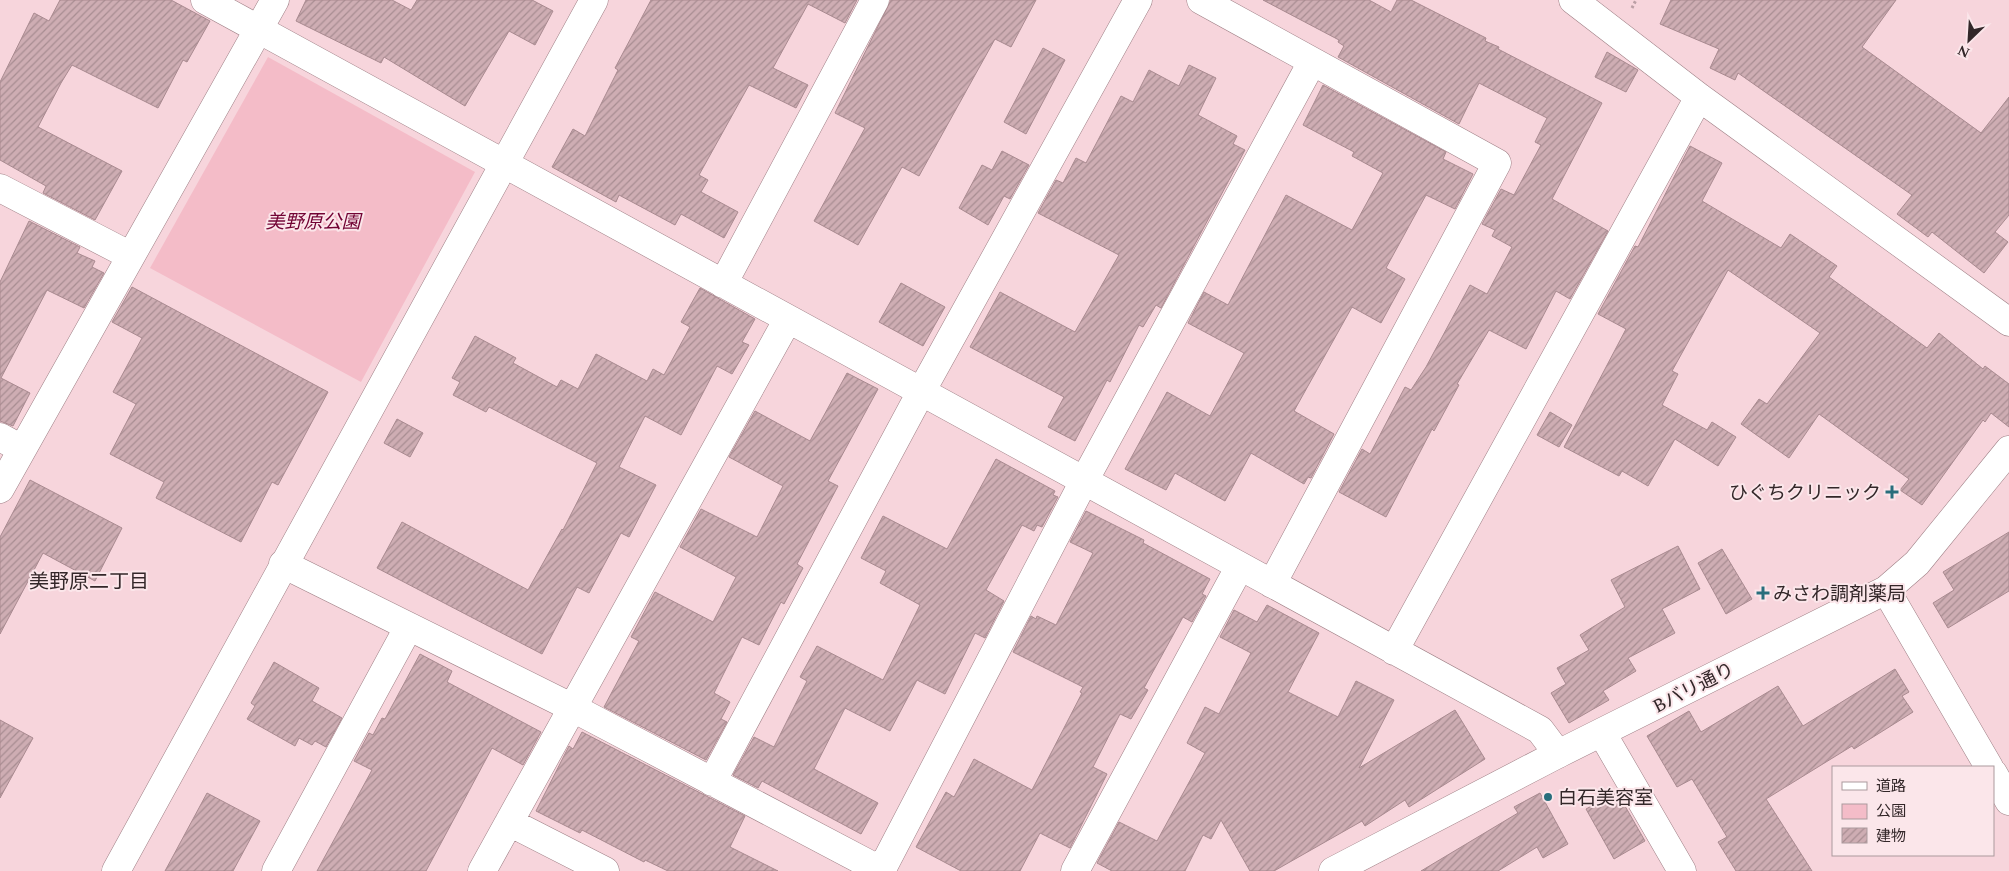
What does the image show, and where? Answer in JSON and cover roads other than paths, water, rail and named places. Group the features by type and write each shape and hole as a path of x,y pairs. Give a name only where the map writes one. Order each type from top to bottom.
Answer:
{"street":[{"path":"205,0 1540,730 1558,754"},
{"path":"0,489 11,443 131,256 275,0"},
{"path":"116,871 594,0"},
{"path":"724,284 875,0"},
{"path":"712,782 921,392 1138,0"},
{"path":"1201,0 1497,162 1272,584"},
{"path":"1573,0 1699,97 2009,322"},
{"path":"283,564 408,628 571,707 881,871 1084,481 1312,62"},
{"path":"1394,651 1699,97"},
{"path":"0,188 131,256"},
{"path":"482,871 571,707 788,319"},
{"name":"Bバリ通り","path":"1333,871 1558,754 1886,590 1916,562 2009,450"},
{"path":"1075,871 1240,566"},
{"path":"1886,590 1988,766"},
{"path":"276,871 408,628"},
{"path":"1602,733 1682,871"},
{"path":"1994,775 2009,801"},
{"path":"509,822 604,871"}],"place":[{"name":"ひぐちクリニック","path":"1892,492"},
{"name":"みさわ調剤薬局","path":"1763,593"},
{"name":"白石美容室","path":"1548,797"}],"district":[{"name":"美野原二丁目","path":"89,581"}],"park label":[{"name":"美野原公園","path":"313,221"}]}
